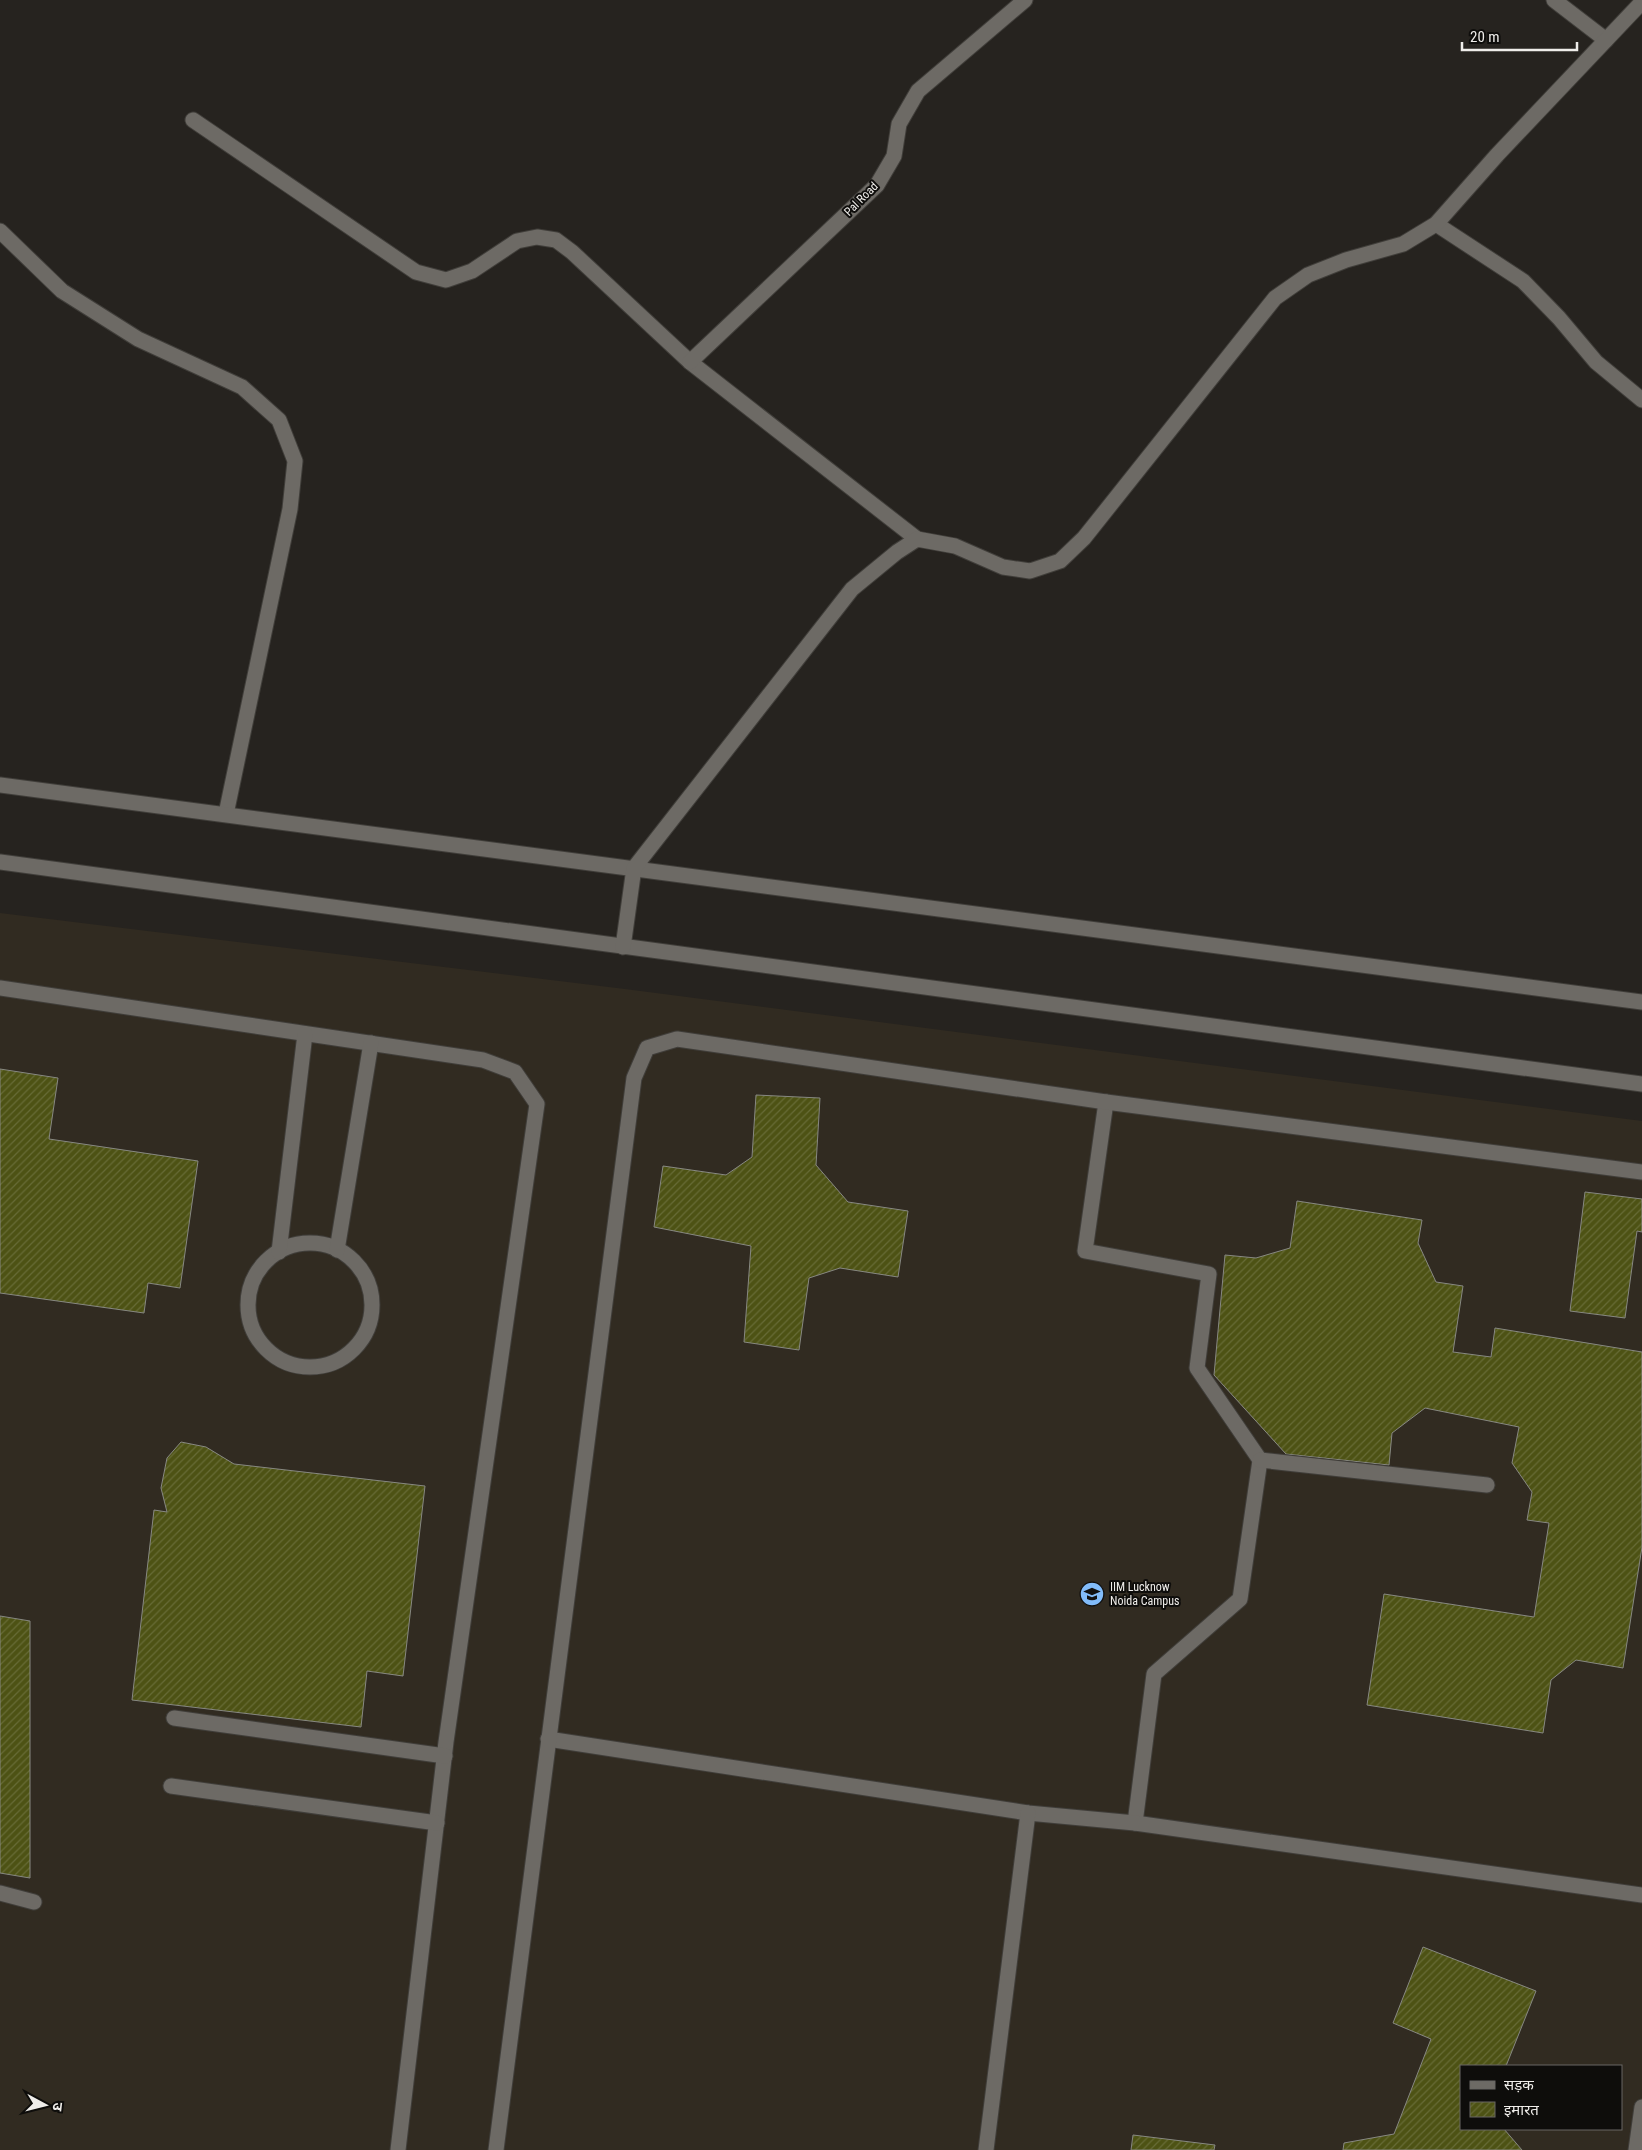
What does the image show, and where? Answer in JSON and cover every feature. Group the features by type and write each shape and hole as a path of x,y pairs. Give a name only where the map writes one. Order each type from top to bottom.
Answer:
{"street":[{"name":"Pal Road","path":"690,362 877,185 894,156 899,124 918,91 1025,0"},
{"path":"1554,0 1606,40"},
{"path":"193,120 416,272 446,280 472,271 517,241 537,237 556,240 572,252 690,362 917,539 955,546 1003,567 1030,571 1060,561 1084,538 1275,298 1308,274 1346,260 1403,244 1436,224 1497,155 1642,2"},
{"path":"1436,224 1523,281 1559,318 1596,362 1642,400"},
{"path":"0,231 62,291 138,339 242,387 279,420 295,461 290,509 226,814"},
{"path":"623,946 634,868 852,589 897,552 917,539"},
{"path":"0,785 1642,1002"},
{"path":"0,862 1642,1084"},
{"path":"0,988 483,1060 515,1072 537,1104 444,1756 398,2150"},
{"path":"279,1252 306,1034"},
{"path":"496,2150 634,1078 647,1048 677,1039 1106,1102 1642,1172"},
{"path":"337,1250 370,1043"},
{"path":"1106,1102 1085,1251 1209,1274 1197,1368 1260,1460 1240,1600 1154,1674 1135,1823"},
{"path":"298,1244 318,1244 337,1250 355,1262 366,1279 371,1299 370,1320 362,1339 348,1354 330,1364 310,1368 290,1364 272,1355 259,1340 250,1322 248,1302 252,1282 263,1264 279,1252 298,1244"},
{"path":"1260,1460 1486,1484"},
{"path":"174,1718 444,1756"},
{"path":"548,1739 1028,1812 1135,1823 1642,1895"},
{"path":"171,1786 437,1823"},
{"path":"986,2150 1028,1812"},
{"path":"0,1894 34,1902"},
{"path":"1636,2150 1642,2106"}],"shaded area":[{"name":"IIM Lucknow Noida Campus","path":"0,913 625,989 1642,1121 1642,2150 0,2150"}],"building":[{"path":"0,1069 58,1078 49,1139 198,1161 180,1288 148,1283 144,1313 0,1293"},
{"path":"756,1095 820,1098 816,1165 848,1202 908,1211 898,1277 840,1268 809,1278 799,1350 744,1342 751,1246 654,1227 663,1166 726,1175 752,1157"},
{"path":"1585,1192 1642,1199 1642,1232 1637,1231 1625,1318 1570,1311"},
{"path":"1297,1201 1422,1220 1418,1243 1436,1282 1463,1286 1453,1352 1491,1357 1495,1328 1642,1352 1642,1547 1623,1668 1576,1660 1551,1680 1543,1733 1367,1705 1384,1594 1534,1617 1549,1523 1527,1520 1532,1492 1512,1463 1519,1427 1425,1408 1392,1433 1389,1465 1286,1454 1214,1375 1225,1255 1256,1258 1290,1248"},
{"path":"181,1442 206,1447 234,1464 425,1486 403,1676 367,1671 361,1727 132,1700 154,1510 167,1512 161,1488 167,1458"},
{"path":"0,1616 30,1621 30,1878 0,1873"},
{"path":"1423,1947 1536,1991 1506,2065 1460,2065 1460,2130 1505,2130 1522,2150 1343,2150 1344,2143 1394,2134 1431,2039 1393,2023"},
{"path":"1133,2135 1215,2145 1214,2150 1131,2150"}],"place":[{"name":"IIM Lucknow Noida Campus","path":"1092,1594"}]}
